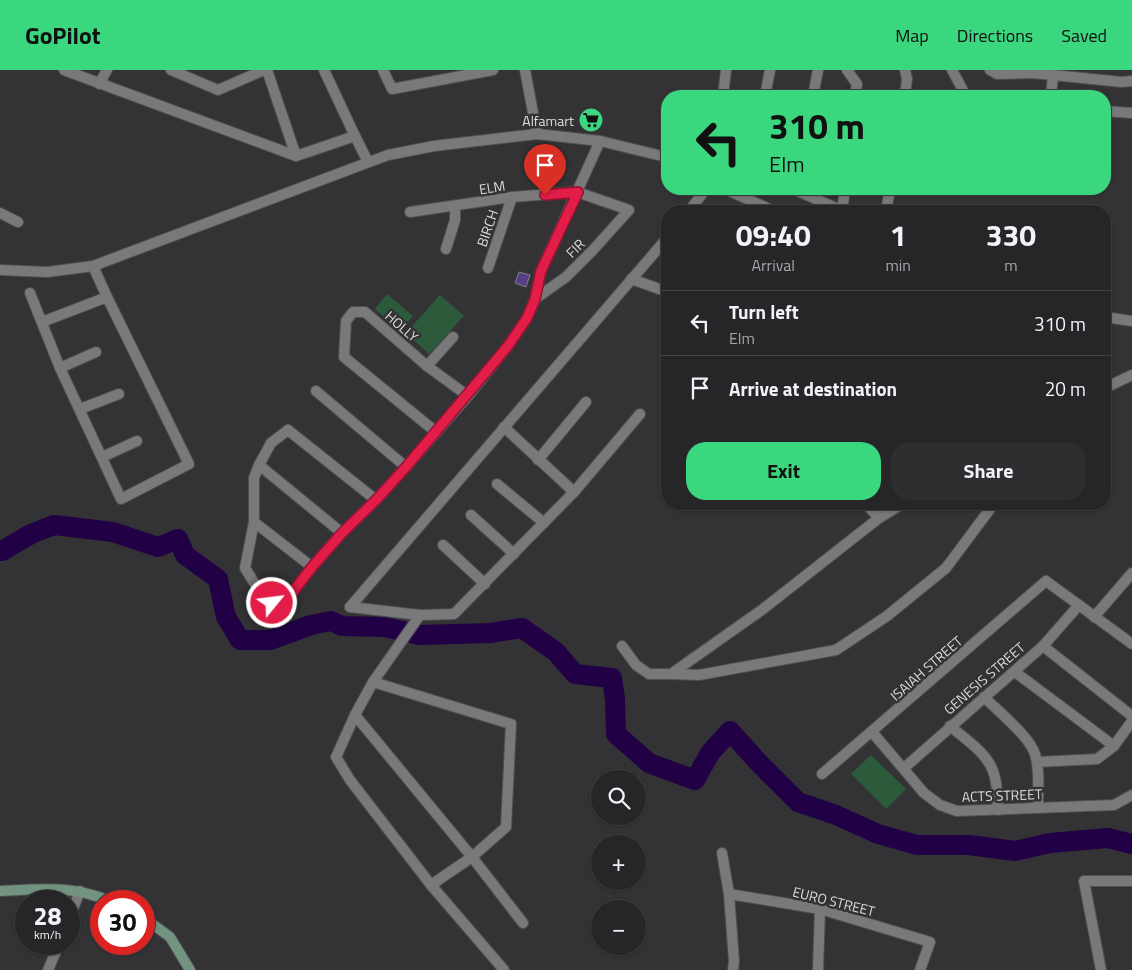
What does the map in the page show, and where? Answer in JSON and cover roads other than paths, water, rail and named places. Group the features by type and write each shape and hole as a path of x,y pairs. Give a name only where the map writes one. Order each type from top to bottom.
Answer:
{"main road":[{"path":"18,890 53,888 71,890"},
{"path":"0,891 15,890"},
{"path":"80,891 90,894"},
{"path":"155,926 170,937 190,970"}],"street":[{"path":"64,70 296,156 355,136"},
{"path":"100,84 107,70"},
{"path":"171,70 218,90 265,70 296,156"},
{"path":"324,70 368,162"},
{"path":"383,70 392,89 493,70"},
{"path":"525,70 537,134"},
{"path":"724,90 726,70"},
{"path":"766,90 770,70"},
{"path":"814,90 818,70"},
{"path":"847,70 856,84 856,90"},
{"path":"905,70 907,79 906,90"},
{"path":"952,70 963,90"},
{"path":"990,70 997,74 1032,71 1053,76 1122,82 1132,81"},
{"path":"1052,90 1053,76"},
{"path":"1111,111 1132,113"},
{"path":"0,270 47,272 93,266 368,162 388,155 434,146 537,134 600,141 661,156"},
{"path":"376,500 288,430 271,444 258,465 254,478 254,522 245,568 258,589 272,603 289,597 342,533 376,500 468,396 508,346 527,318 535,299 541,271 600,141"},
{"name":"ELM","path":"410,212 512,197 578,192"},
{"name":"FIR","path":"535,299 566,277 594,250 629,210 578,192"},
{"path":"694,205 701,195"},
{"path":"738,195 761,205"},
{"path":"809,195 829,205"},
{"name":"BIRCH","path":"488,268 512,197"},
{"path":"446,249 455,220 455,206"},
{"path":"0,213 18,222"},
{"path":"640,414 574,492 454,614 417,618 350,607 630,279 661,246"},
{"path":"30,293 60,368 121,499 189,464 93,266"},
{"path":"630,279 661,290"},
{"path":"42,322 107,297"},
{"name":"HOLLY","path":"436,432 344,357 346,321 352,312 365,312 427,366 468,396"},
{"path":"1111,318 1132,321"},
{"path":"427,366 453,337"},
{"path":"60,368 96,352"},
{"path":"1111,385 1132,375"},
{"path":"316,391 406,467"},
{"path":"80,410 119,394"},
{"path":"538,460 586,402"},
{"path":"504,427 574,492"},
{"path":"102,457 137,441"},
{"path":"258,465 342,533"},
{"path":"497,484 544,523"},
{"path":"872,510 879,518"},
{"path":"671,674 763,609 879,518 892,510"},
{"path":"622,646 636,665 649,674 699,675 836,650 887,616 946,568 990,510"},
{"path":"471,515 514,554"},
{"path":"254,522 312,567"},
{"path":"442,545 485,584"},
{"path":"1094,618 1132,574"},
{"name":"ISAIAH STREET","path":"822,774 1046,581 1079,605"},
{"path":"1079,605 1094,618 1132,644"},
{"name":"GENESIS STREET","path":"904,768 1043,646 1079,605"},
{"path":"417,618 373,682 355,715 336,757 350,780 431,885 504,970"},
{"path":"1043,646 1132,716"},
{"path":"1015,672 1114,746"},
{"path":"373,682 512,724 506,827 472,858 431,885"},
{"path":"984,697 1026,739 1034,752 1037,762 1038,808"},
{"path":"355,715 523,923"},
{"path":"1037,762 1097,759 1114,746 1132,721"},
{"path":"950,726 985,756 994,771 998,810"},
{"name":"ACTS STREET","path":"872,732 924,793 940,805 957,811 1114,805 1132,795"},
{"path":"722,853 729,894 733,970"},
{"path":"1101,970 1084,881 1132,881"},
{"name":"EURO STREET","path":"729,894 820,909 930,942 920,970"},
{"path":"818,970 820,909"},
{"path":"48,970 54,955"}],"waterway":[{"path":"0,551 31,534 54,525 113,532 158,547 178,539 185,555 218,579 226,617 240,640 270,640 311,625 331,621 342,626 385,627 419,635 490,633 522,628 556,652 575,674 612,678 616,734 649,763 695,780 710,753 730,731 798,802 836,815 878,834 917,845 969,845 1015,851 1050,843 1108,838 1132,844"}],"place":[{"name":"Alfamart","path":"591,120"}]}
